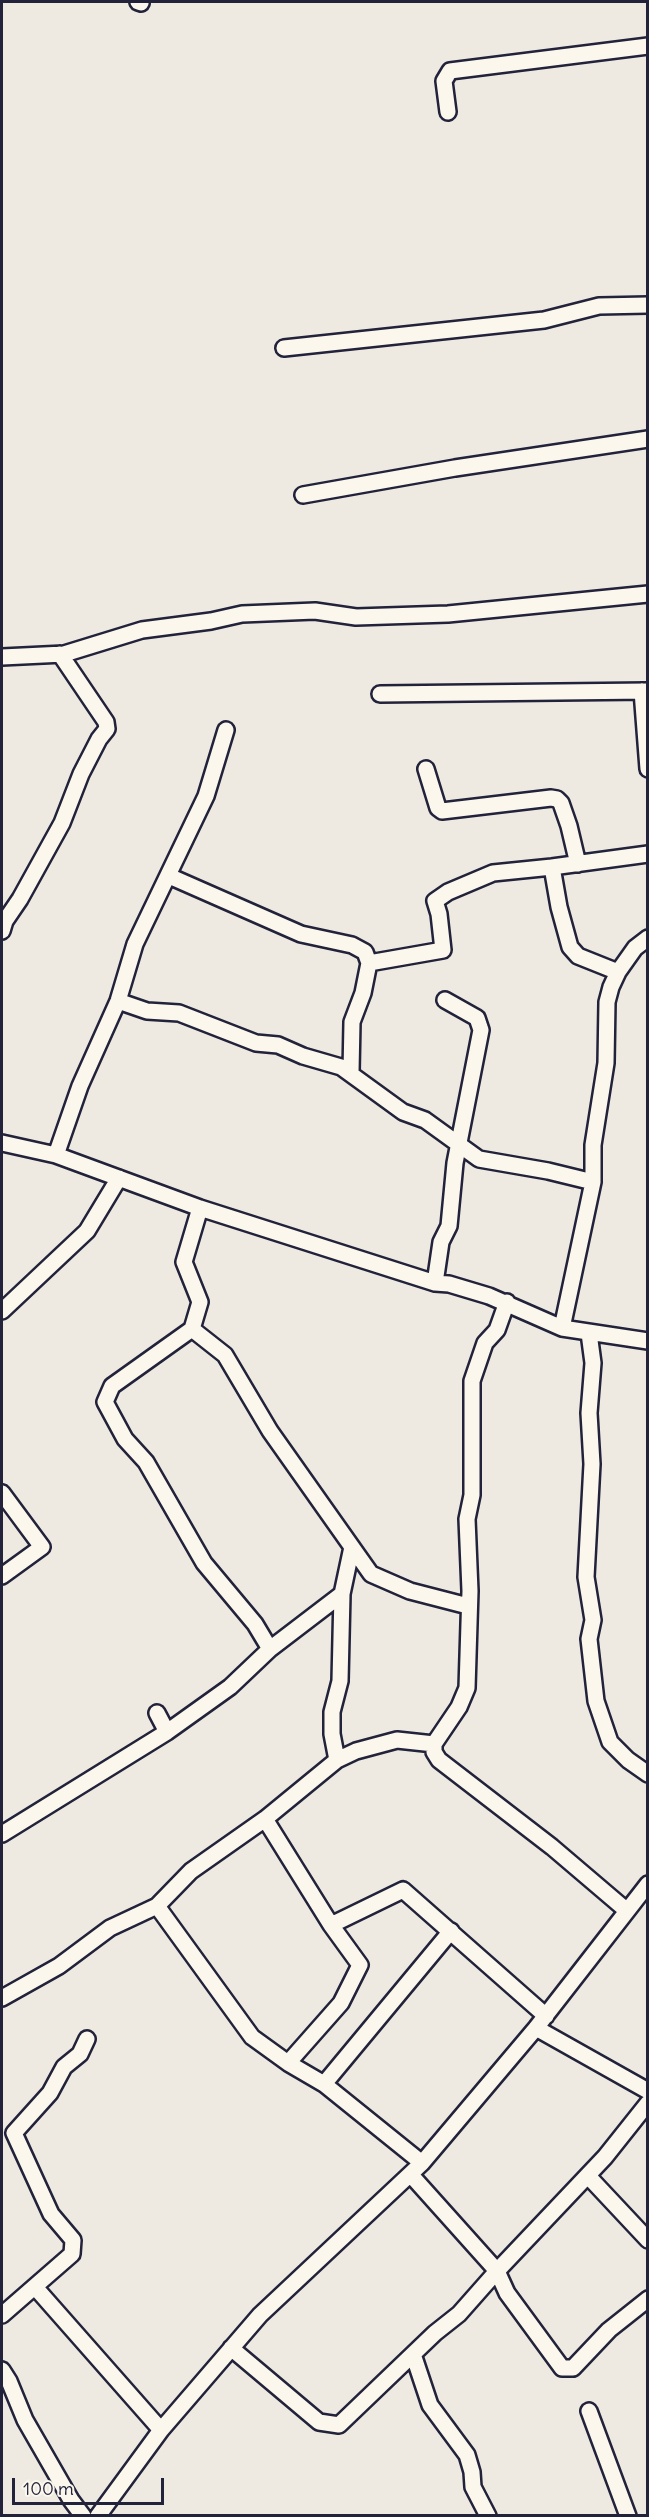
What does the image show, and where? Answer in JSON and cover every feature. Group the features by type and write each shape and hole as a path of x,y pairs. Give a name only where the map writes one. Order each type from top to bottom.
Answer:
{"street":[{"path":"448,112 444,81 450,71 648,46"},
{"path":"284,348 544,320 599,306 648,305"},
{"path":"303,495 455,468 648,440"},
{"path":"2,657 60,654 108,642 142,630 211,621 242,614 315,611 356,617 448,614 648,594"},
{"path":"2,931 5,921 20,899 62,822 81,774 99,739 107,729 106,722 60,654"},
{"path":"380,694 645,691 648,769"},
{"path":"56,1155 80,1086 118,1001 135,944 206,796 226,730"},
{"path":"426,769 438,808 442,811 557,799 561,803 569,826 578,864"},
{"path":"369,963 443,950 439,914 435,901 448,892 493,873 648,854"},
{"path":"552,867 559,907 570,947 578,956 618,972"},
{"path":"169,876 300,934 352,945 365,952 369,963 363,993 352,1022 351,1072"},
{"path":"562,1328 593,1182 593,1145 606,1063 607,1002 610,987 636,948 648,938"},
{"path":"435,1283 441,1242 449,1226 459,1144 481,1030 477,1018 445,1000"},
{"path":"118,1001 147,1011 179,1014 256,1043 278,1045 351,1072 369,1089 403,1112 425,1120 479,1159 548,1171 593,1182"},
{"path":"2,1143 56,1155 200,1208 435,1283 449,1284 507,1302 562,1328 648,1341"},
{"path":"2,1311 87,1231 119,1178"},
{"path":"200,1208 184,1262 200,1302 192,1329 112,1386 105,1402 125,1439 146,1462 204,1563 255,1624 270,1649"},
{"path":"507,1302 497,1330 485,1343 472,1381 472,1495 467,1520 470,1591 467,1688 459,1707 434,1744 434,1752 439,1760 552,1847 626,1910"},
{"path":"192,1329 225,1355 270,1431 371,1574 410,1591 468,1606"},
{"path":"588,1333 593,1363 588,1413 592,1464 586,1577 593,1620 589,1639 596,1701 610,1742 628,1760 648,1774"},
{"path":"2,1493 42,1547 2,1576"},
{"path":"337,1760 332,1734 332,1712 340,1681 343,1588 352,1547"},
{"path":"2,1831 166,1732 230,1687 270,1649 343,1588 371,1574"},
{"path":"157,1713 166,1732"},
{"path":"2,1998 60,1966 110,1928 157,1906 191,1871 265,1819 337,1760 356,1751 397,1740 434,1744"},
{"path":"265,1819 331,1925 360,1965 341,2003 288,2063"},
{"path":"98,2516 160,2430 260,2315 422,2163 541,2022 648,1884"},
{"path":"331,1925 403,1890 451,1931 541,2022 648,2091"},
{"path":"157,1906 252,2037 288,2063 324,2084 422,2163"},
{"path":"324,2084 451,1931"},
{"path":"2,2315 72,2254 73,2240 51,2214 8,2130 50,2093 64,2067 80,2054 87,2039"},
{"path":"231,2348 319,2422 328,2426 339,2425 413,2354 459,2314 588,2176 648,2103"},
{"path":"411,2175 497,2271 507,2293 526,2320 558,2364 567,2369 573,2368 609,2330 648,2299"},
{"path":"588,2176 648,2240"},
{"path":"35,2287 160,2430"},
{"path":"413,2354 430,2405 467,2455 473,2487 488,2516"},
{"path":"2,2370 25,2420 71,2500 83,2516"},
{"path":"589,2411 628,2516"}]}
